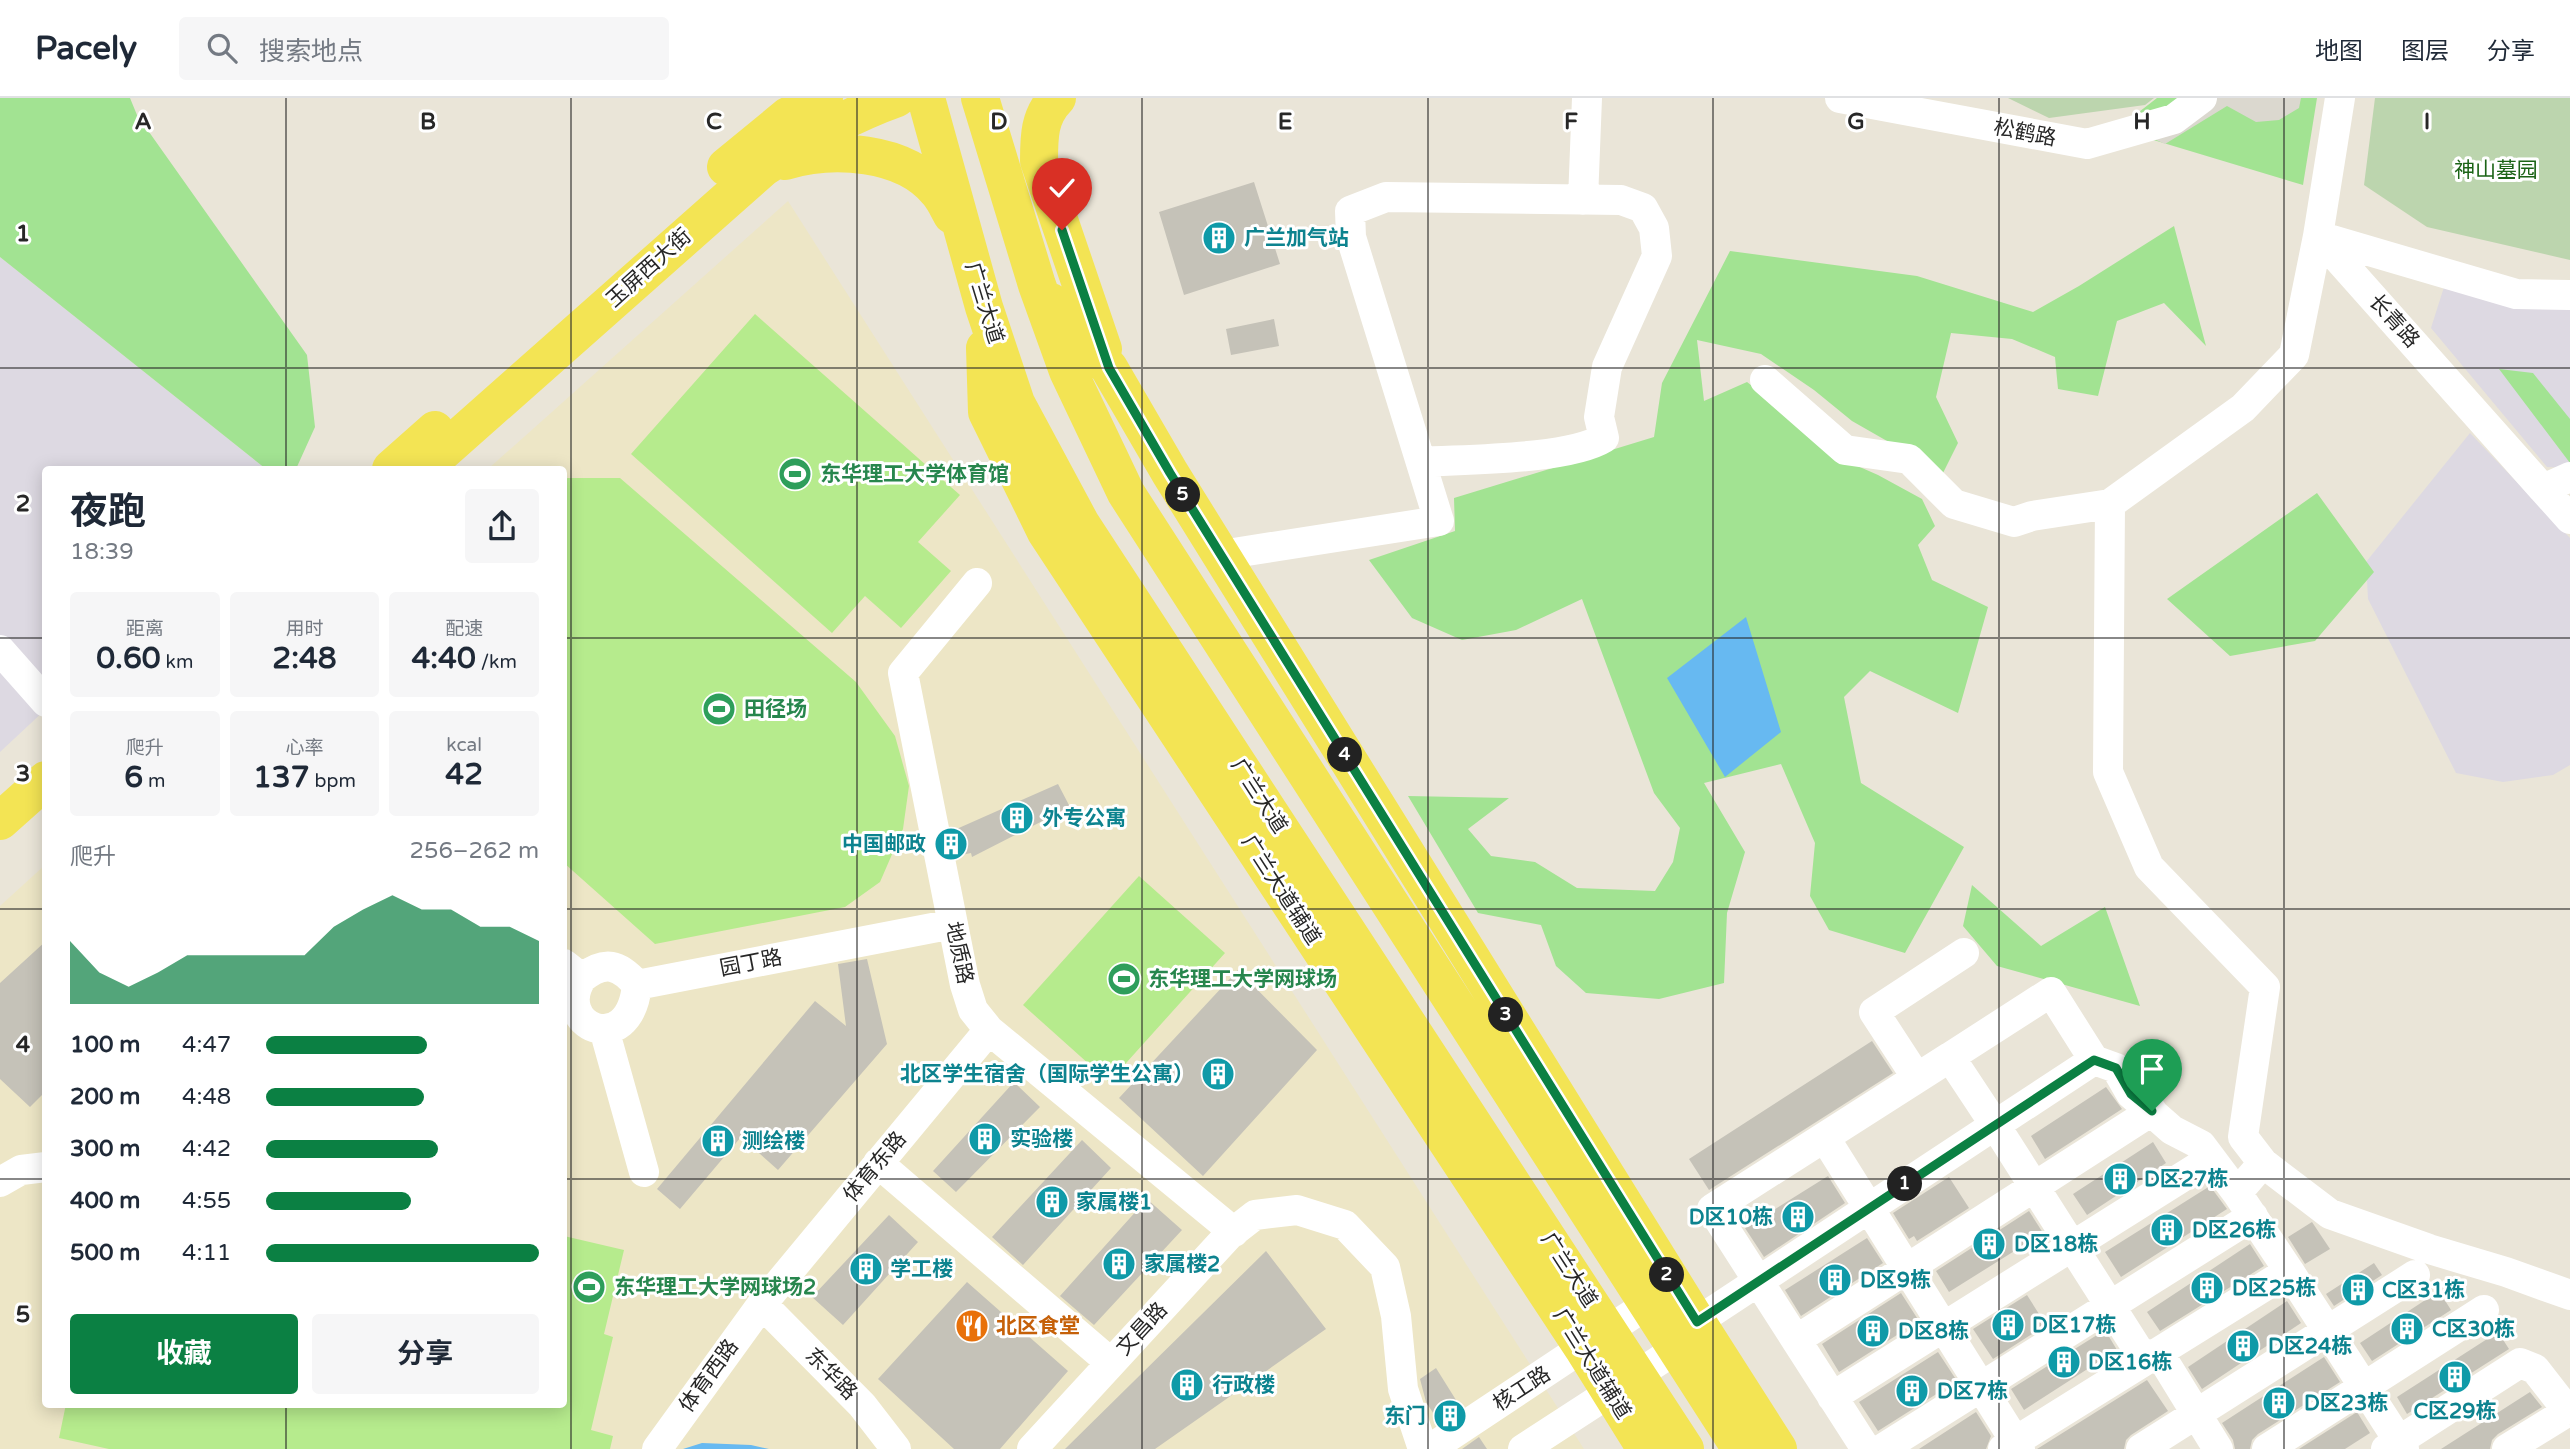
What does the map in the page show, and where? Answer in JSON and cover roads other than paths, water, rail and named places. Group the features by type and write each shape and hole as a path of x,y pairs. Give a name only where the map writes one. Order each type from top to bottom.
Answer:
{"main road":[{"name":"玉屏西大街","path":"394,466 748,148 797,107 824,98"},
{"name":"玉屏西大街","path":"426,466 763,168 803,141 873,106 897,98"},
{"name":"广兰大道","path":"926,98 984,307"},
{"path":"980,98 1049,299 1109,368 1682,1337 1741,1449"},
{"path":"1044,98 1031,113 1022,137 1018,167 1068,371 1126,493 1648,1304 1682,1337 1778,1449"},
{"path":"1057,98 1045,112 1039,132 1039,161 1109,368"},
{"path":"763,168 800,157 832,154 870,156 909,168 937,191 965,237"},
{"name":"广兰大道辅道","path":"984,307 987,412 1046,532 1596,1340 1624,1383 1646,1449"},
{"path":"0,821 42,784"},
{"path":"0,847 42,810"},
{"path":"1624,1383 1685,1449"}],"street":[{"path":"1583,200 1587,98"},
{"name":"松鹤路","path":"1840,98 2087,144 2174,119 2202,98"},
{"path":"1766,380 1845,450 1909,459 1954,504 2014,522 2032,516 2110,504 2243,408 2294,355 2318,236 2340,98"},
{"path":"1221,555 1439,521 1351,237 1350,211 1387,197 1621,201 1643,208 1654,228 1657,257 1607,367 1599,417 1604,438 1593,445 1556,453 1421,462"},
{"path":"2318,236 2516,294 2570,295"},
{"name":"长青路","path":"2318,236 2557,483 2570,519"},
{"path":"2110,504 2108,772 2149,867 2265,987 2243,1138 2263,1163 2330,1213 2570,1296"},
{"name":"地质路","path":"977,583 903,673 972,1010 989,1030 1234,1232"},
{"path":"0,650 42,697"},
{"name":"园丁路","path":"637,985 953,924"},
{"path":"1917,1078 1874,1012 1964,953"},
{"path":"609,966 627,974 637,985 635,1004 620,1026 604,1029 582,1021 575,1006 573,971 609,966"},
{"path":"1866,1449 1713,1209 2051,992 2094,1060 2116,1068 2131,1094 2172,1130 2201,1145 2245,1204 2328,1331 2364,1387 2396,1446 2520,1363 2535,1369 2569,1403 2507,1449"},
{"path":"604,1029 644,1172"},
{"name":"体育东路","path":"762,1304 989,1030"},
{"path":"1950,1057 2142,1356 2159,1353"},
{"path":"1523,1449 1624,1383 1758,1281 2094,1060"},
{"path":"1796,1340 2152,1111"},
{"path":"1825,1138 1981,1387 2013,1446 2289,1271"},
{"path":"1832,1397 2211,1159"},
{"path":"878,1163 1111,1363"},
{"path":"1882,1449 2110,1305 2245,1204 2263,1163"},
{"path":"0,1182 21,1170 42,1167"},
{"name":"文昌路","path":"1031,1449 1234,1232 1255,1215 1297,1210 1345,1225 1385,1267 1396,1316 1403,1390 1423,1449"},
{"path":"2141,1449 2415,1275"},
{"name":"体育西路","path":"657,1449 762,1304"},
{"name":"东华路","path":"762,1304 862,1405 896,1449"},
{"name":"核工路","path":"1430,1449 1648,1304"},
{"path":"2267,1449 2484,1310"},
{"path":"2159,1353 2218,1449"}],"water":[{"path":"1746,617 1781,732 1725,777 1667,678"},
{"path":"702,1443 751,1445 769,1449 683,1449"}],"place":[{"name":"广兰加气站","path":"1219,238"},
{"name":"东华理工大学体育馆","path":"795,474"},
{"name":"田径场","path":"719,709"},
{"name":"外专公寓","path":"1017,818"},
{"name":"中国邮政","path":"951,844"},
{"name":"东华理工大学网球场","path":"1124,979"},
{"name":"北区学生宿舍（国际学生公寓）","path":"1218,1074"},
{"name":"实验楼","path":"985,1139"},
{"name":"测绘楼","path":"718,1141"},
{"name":"D区27栋","path":"2120,1179"},
{"name":"家属楼1","path":"1052,1202"},
{"name":"D区10栋","path":"1798,1217"},
{"name":"D区26栋","path":"2167,1230"},
{"name":"D区18栋","path":"1989,1244"},
{"name":"家属楼2","path":"1119,1264"},
{"name":"学工楼","path":"866,1269"},
{"name":"D区9栋","path":"1835,1280"},
{"name":"东华理工大学网球场2","path":"589,1287"},
{"name":"D区25栋","path":"2207,1288"},
{"name":"C区31栋","path":"2358,1290"},
{"name":"D区17栋","path":"2008,1325"},
{"name":"北区食堂","path":"972,1326"},
{"name":"C区30栋","path":"2407,1329"},
{"name":"D区8栋","path":"1873,1331"},
{"name":"D区24栋","path":"2243,1346"},
{"name":"D区16栋","path":"2064,1362"},
{"name":"C区29栋","path":"2455,1377"},
{"name":"行政楼","path":"1187,1385"},
{"name":"D区7栋","path":"1912,1391"},
{"name":"D区23栋","path":"2279,1403"},
{"name":"东门","path":"1450,1416"}],"park label":[{"name":"神山墓园","path":"2496,170"}]}
